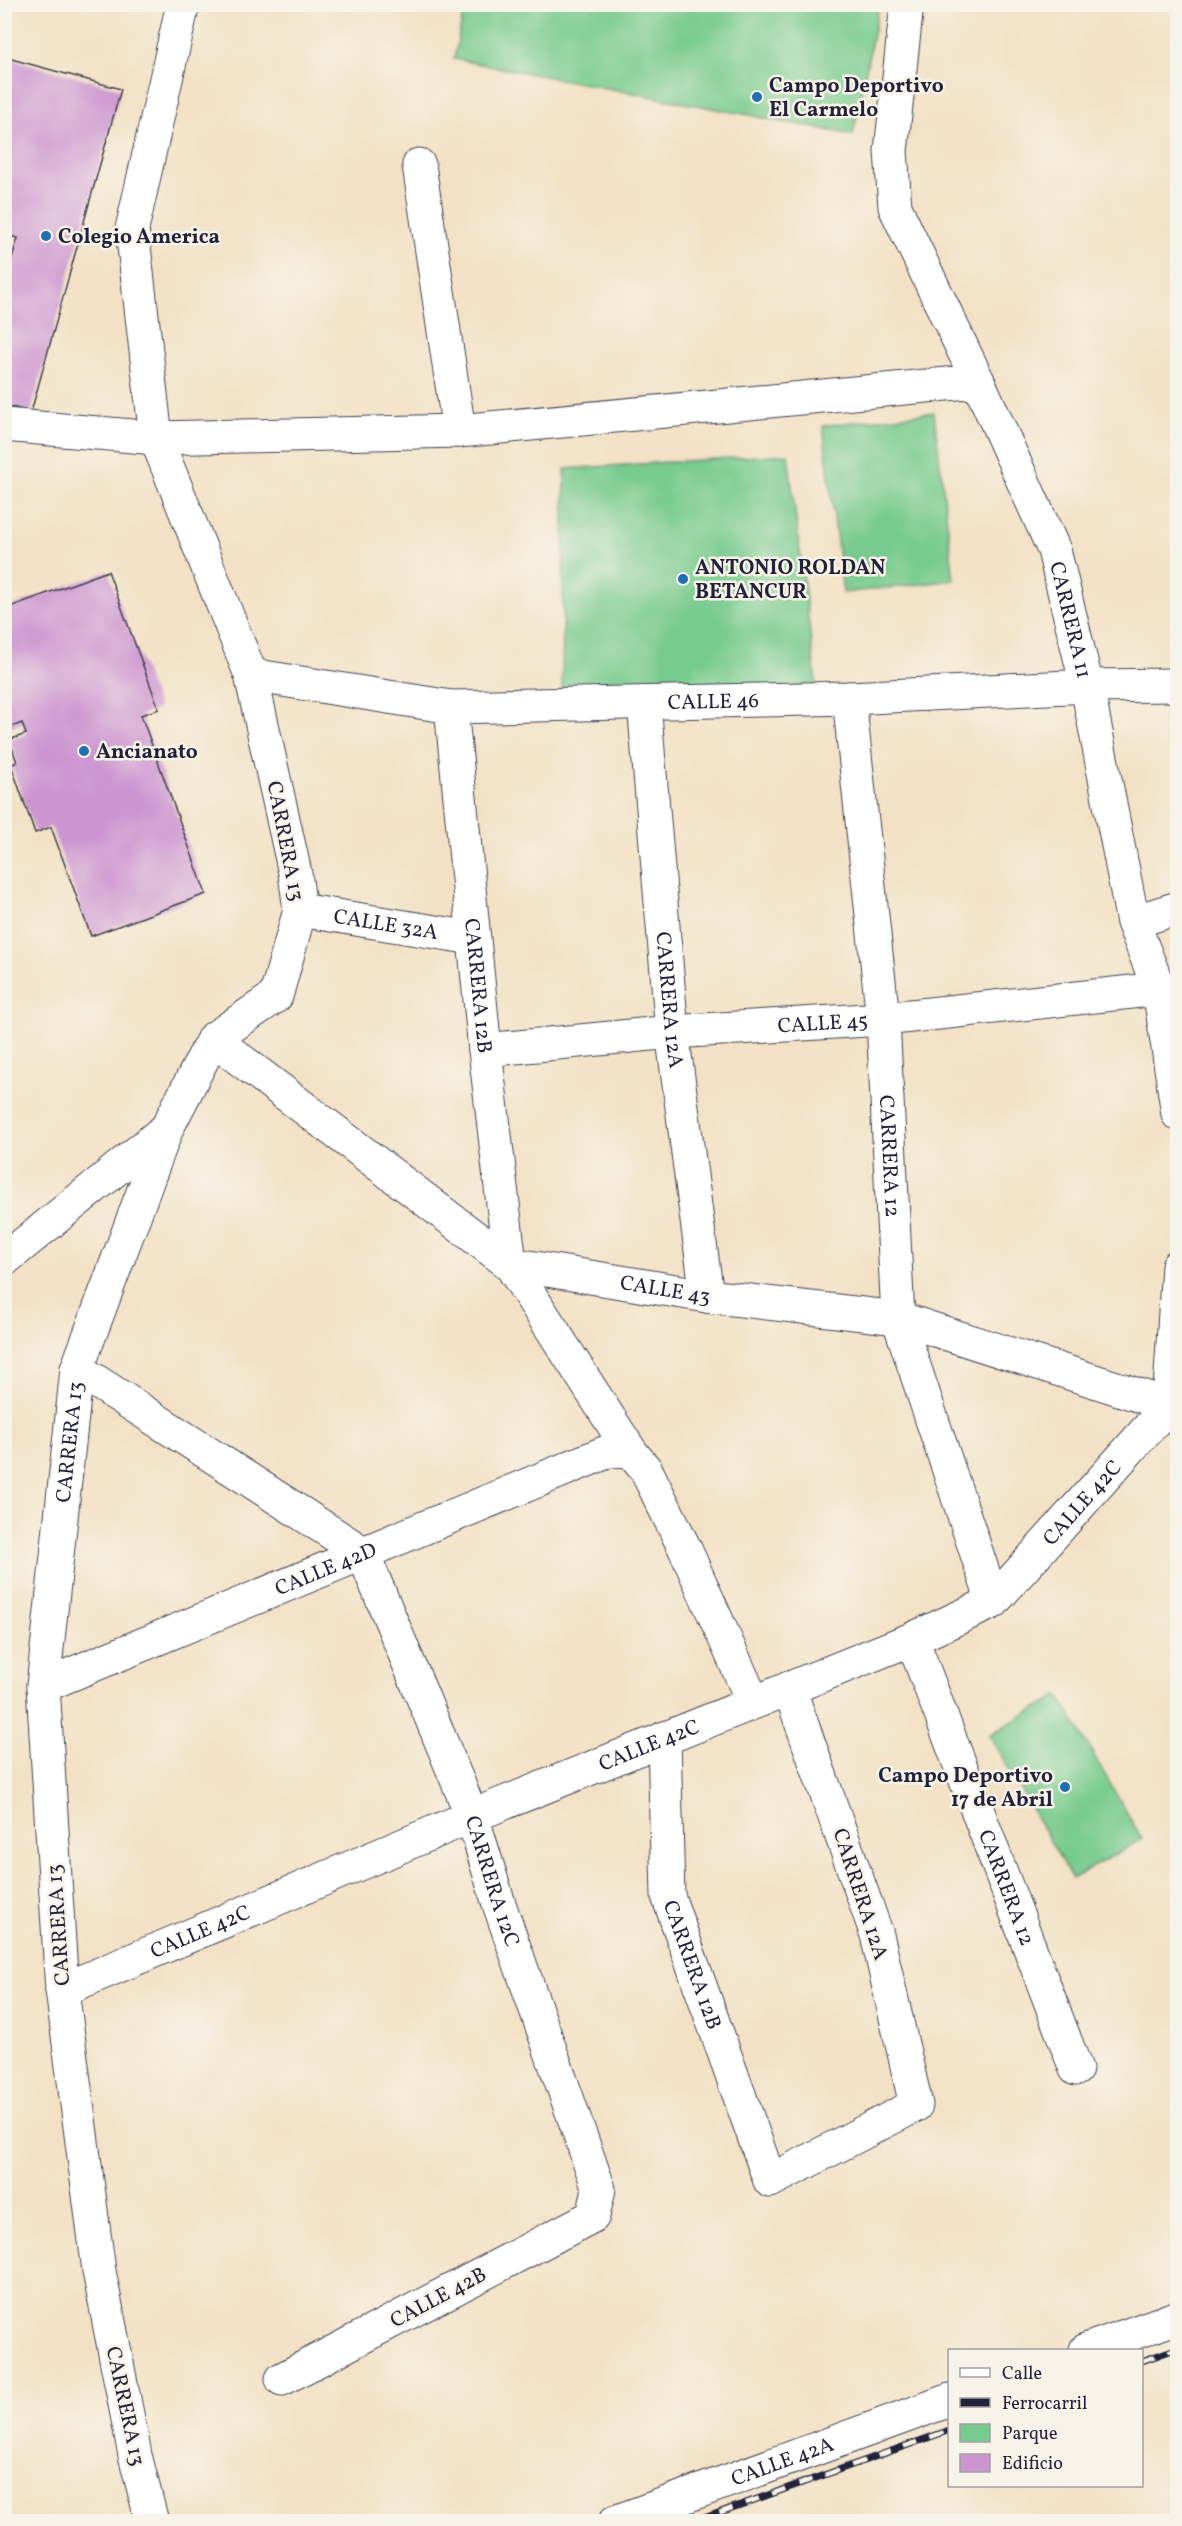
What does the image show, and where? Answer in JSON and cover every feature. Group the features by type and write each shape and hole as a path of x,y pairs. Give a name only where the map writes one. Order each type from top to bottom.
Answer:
{"street":[{"name":"CARRERA 13","path":"152,2522 135,2455 99,2271 63,1990 43,1686 77,1369 167,1128 213,1039 276,996 300,910 295,873 251,675 156,438 132,229 183,4"},
{"name":"CARRERA 11","path":"907,4 891,151 895,207 978,381 1054,550 1087,687 1133,922 1159,989 1178,1114"},
{"path":"419,165 459,431"},
{"path":"4,425 156,438 459,431 978,381"},
{"name":"CALLE 46","path":"251,675 451,707 849,698 1178,685"},
{"name":"CARRERA 12","path":"849,698 882,1019 898,1318 993,1602"},
{"name":"CARRERA 12A","path":"644,704 672,1032 707,1296"},
{"name":"CARRERA 12B","path":"451,707 473,938 510,1264"},
{"path":"1133,922 1178,908"},
{"name":"CALLE 32A","path":"300,910 473,938"},
{"name":"CALLE 45","path":"485,1050 672,1032 882,1019 1159,989"},
{"name":"CALLE 43","path":"213,1039 510,1264 707,1296 898,1318 1173,1405"},
{"path":"4,1260 167,1128"},
{"path":"510,1264 620,1452 646,1470 686,1551 753,1702"},
{"path":"1173,1405 1178,1266"},
{"path":"77,1369 363,1552"},
{"name":"CALLE 42C","path":"63,1990 472,1816 912,1639 993,1602 1173,1405"},
{"name":"CALLE 42D","path":"43,1686 363,1552 620,1452"},
{"name":"CARRERA 12C","path":"363,1552 472,1816 499,1904 599,2189 593,2216"},
{"name":"CARRERA 12","path":"912,1639 1076,2069"},
{"name":"CARRERA 12A","path":"789,1688 877,1935 916,2105"},
{"name":"CARRERA 12B","path":"664,1738 668,1896 770,2181 916,2105"},
{"name":"CALLE 42B","path":"282,2379 593,2216"},
{"path":"1089,2349 1178,2317"},
{"name":"CALLE 42A","path":"615,2522 948,2401"}],"green space":[{"name":"Campo Deportivo El Carmelo","path":"465,4 879,5 853,135 454,59"},
{"path":"934,412 954,580 843,593 823,426"},
{"name":"ANTONIO ROLDAN BETANCUR","path":"788,454 817,690 562,691 565,469"},
{"name":"Campo Deportivo 17 de Abril","path":"1059,1695 1142,1839 1072,1879 989,1735"}],"building":[{"name":"Colegio America","path":"4,57 121,89 31,412 4,405 4,284 18,238 4,234"},
{"name":"Ancianato","path":"108,571 159,709 141,715 206,894 91,936 51,827 35,833 11,765 17,762 9,740 26,734 22,723 4,730 4,609"}],"railway":[{"path":"1143,2361 1178,2348"},
{"path":"693,2522 948,2431"}],"place":[{"name":"Campo Deportivo El Carmelo","path":"757,97"},
{"name":"Colegio America","path":"46,236"},
{"name":"ANTONIO ROLDAN BETANCUR","path":"683,579"},
{"name":"Ancianato","path":"84,751"},
{"name":"Campo Deportivo 17 de Abril","path":"1065,1787"}]}
